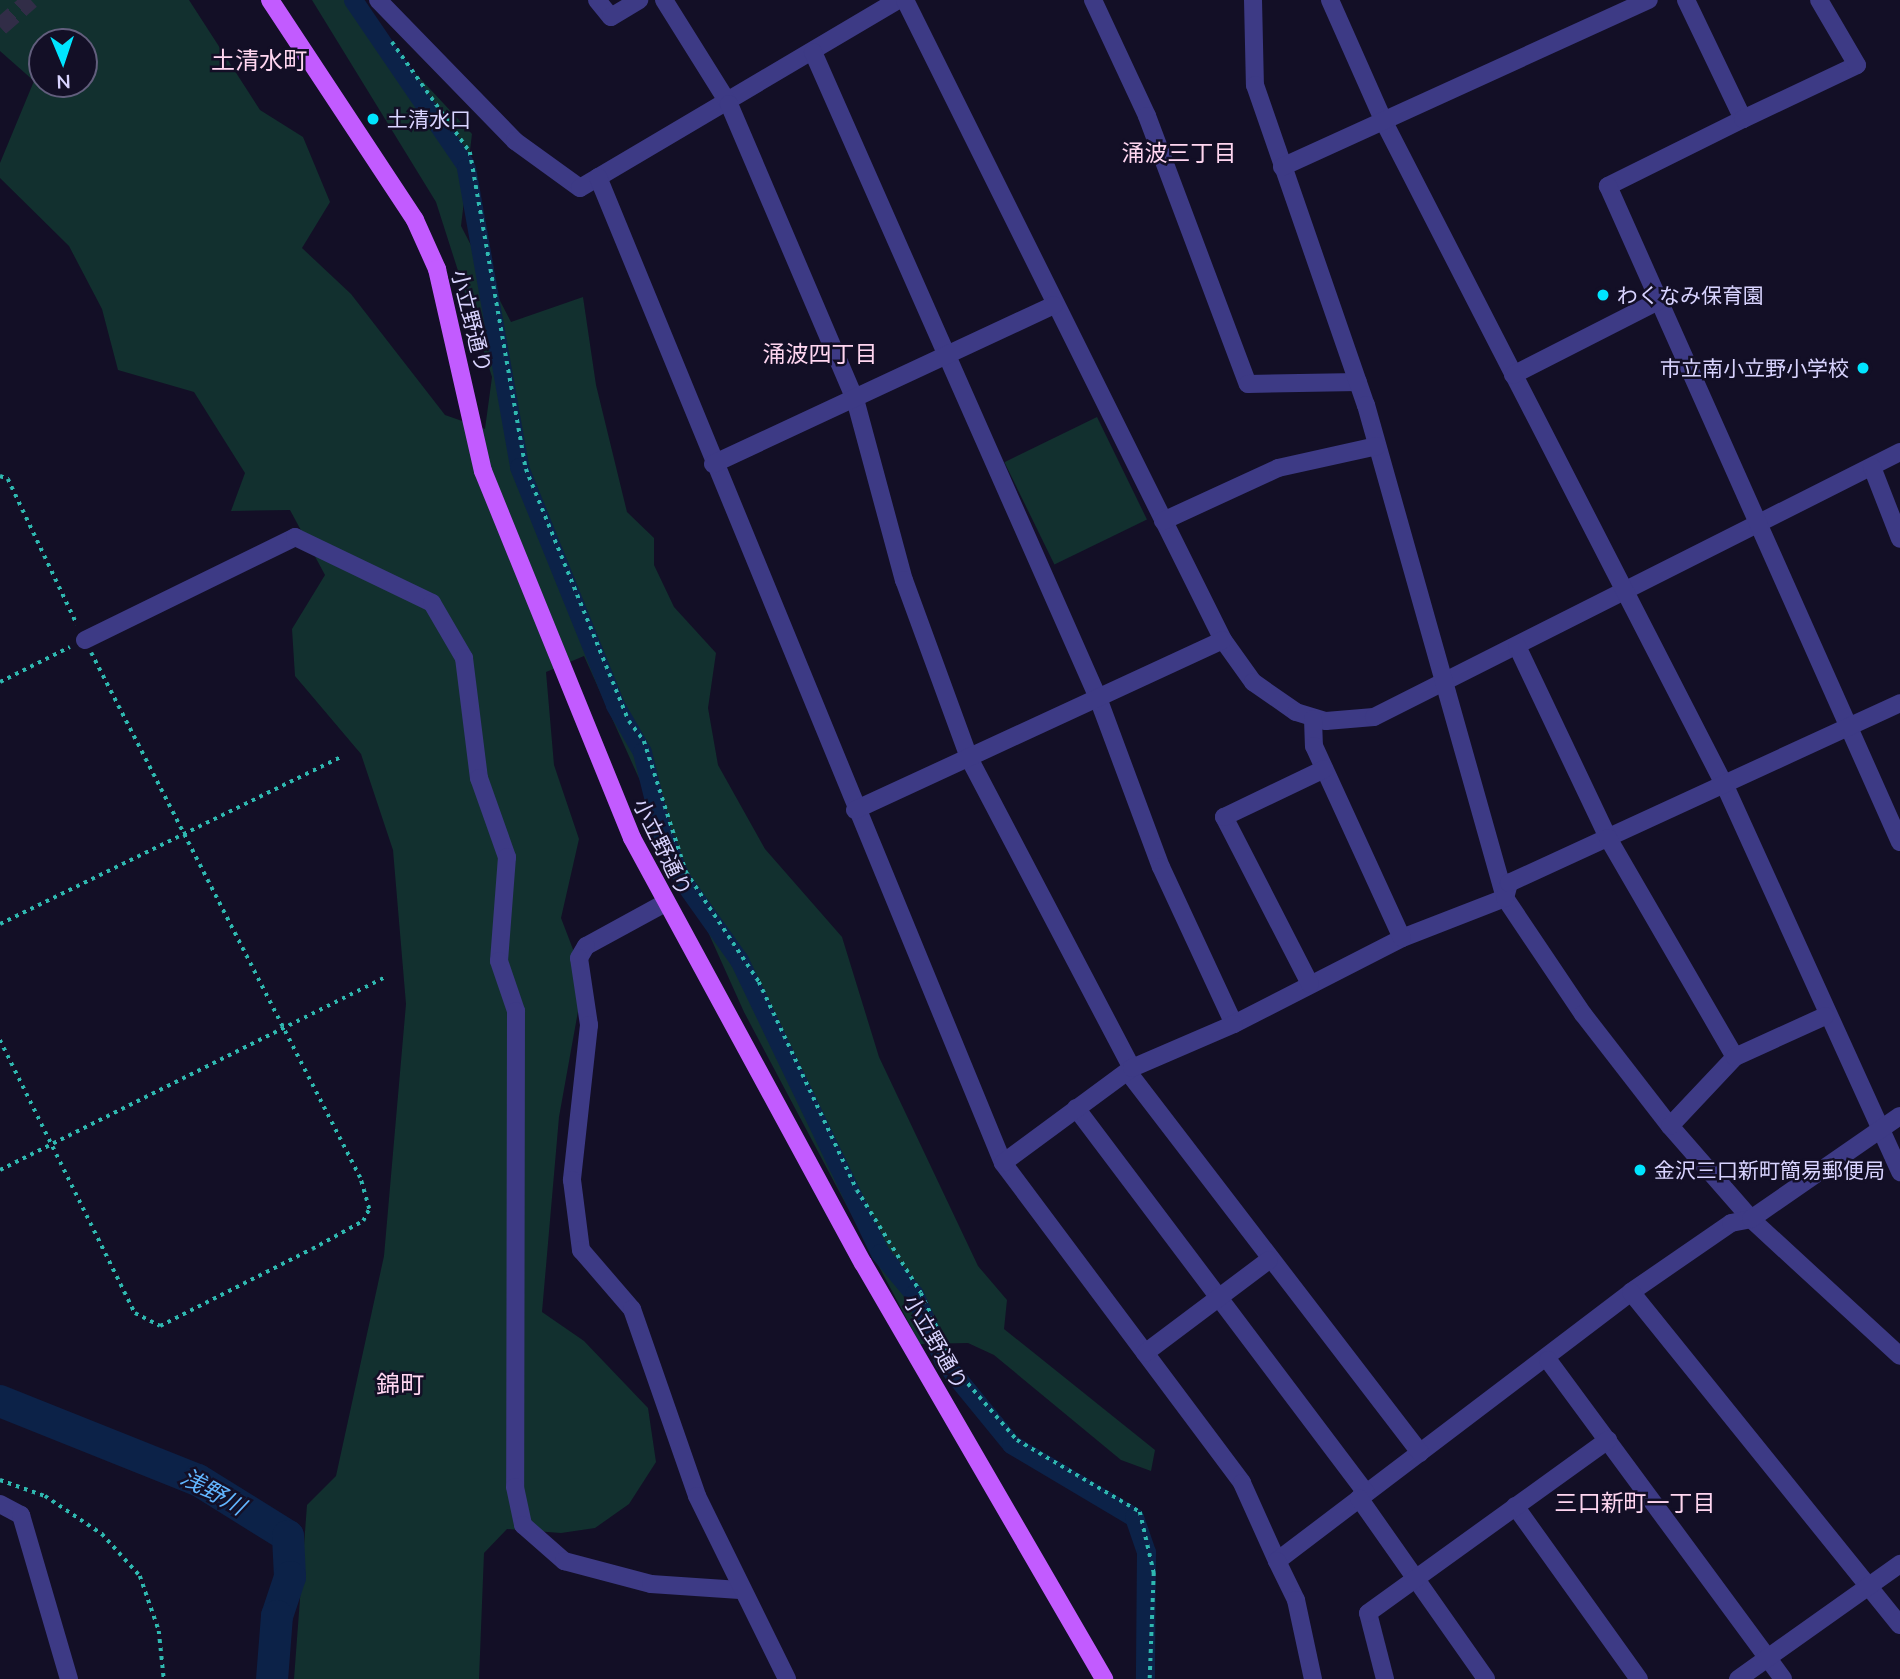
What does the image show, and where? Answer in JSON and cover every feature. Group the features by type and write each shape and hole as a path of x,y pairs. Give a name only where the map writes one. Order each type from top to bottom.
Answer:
{"main road":[{"name":"小立野通り","path":"270,0 415,219 449,308 483,471 610,790 665,903 863,1263 1104,1679"}],"street":[{"path":"378,0 515,141 580,188 729,104 898,0"},
{"path":"597,0 611,17 639,0"},
{"path":"664,0 729,104 855,398 904,580 969,758 1130,1070 1269,1260 1420,1453"},
{"path":"905,0 1054,305 1223,640 1253,682 1313,719 1374,717 1900,453"},
{"path":"1093,0 1147,116 1248,384 1358,382"},
{"path":"1253,0 1255,85 1358,382 1441,684 1505,898 1583,1014 1670,1126 1751,1219 1900,1356"},
{"path":"1330,0 1384,122 1726,788 1825,1016 1900,1172"},
{"path":"1282,167 1650,0"},
{"path":"1686,0 1743,119"},
{"path":"1819,0 1857,65 1608,186 1757,526 1900,842"},
{"path":"813,52 1098,698 1161,867 1234,1024"},
{"path":"598,177 855,810 1003,1163 1242,1483 1296,1600 1313,1679"},
{"path":"1513,375 1658,300"},
{"path":"713,464 1054,305"},
{"path":"1163,521 1278,468 1377,446"},
{"path":"1872,467 1900,539"},
{"path":"85,640 295,537 432,603 464,658 479,778 507,857 499,961 517,1023 515,1487 523,1525 564,1561 651,1584 740,1590"},
{"path":"855,810 1223,640"},
{"path":"1517,646 1608,838 1735,1057"},
{"path":"1505,898 1509,883 1726,788 1848,726 1900,703"},
{"path":"1313,719 1314,746 1402,939"},
{"path":"1310,984 1224,817 1324,769"},
{"path":"1003,1163 1130,1070 1234,1024 1402,939 1505,898"},
{"path":"665,903 586,946 579,958 589,1025 572,1180 581,1250 632,1310 697,1496 740,1590 787,1679"},
{"path":"1670,1126 1735,1057 1825,1016"},
{"path":"1076,1108 1218,1297 1362,1496 1410,1577 1486,1679"},
{"path":"1277,1561 1548,1360 1631,1292 1731,1223 1751,1219 1900,1116"},
{"path":"1145,1353 1269,1260"},
{"path":"1631,1292 1900,1625"},
{"path":"1548,1360 1783,1679"},
{"path":"1385,1679 1368,1613 1410,1577 1608,1440"},
{"path":"0,1504 21,1515 69,1679"},
{"path":"1515,1506 1639,1679"},
{"path":"1738,1679 1900,1564"}],"path":[{"path":"386,33 470,152 526,469 629,721 644,741 686,872 759,982 857,1190 921,1293 957,1371 1017,1440 1140,1512 1154,1573 1150,1679"},
{"path":"0,476 13,489 85,640 360,1178 369,1209 352,1226 160,1326 135,1313 0,1040"},
{"path":"0,682 85,640"},
{"path":"0,924 341,757"},
{"path":"0,1170 385,977"},
{"path":"0,1480 45,1496 102,1534 140,1576 159,1631 164,1679"}],"green space":[{"path":"0,0 189,0 260,110 303,137 330,202 302,248 351,294 445,415 485,429 492,377 436,202 312,0 347,0 472,134 461,226 511,322 583,297 596,385 627,512 654,538 654,565 674,607 716,653 708,708 718,765 765,849 842,937 879,1057 978,1266 1007,1300 1004,1329 1155,1450 1151,1471 1121,1460 994,1355 968,1343 920,1344 744,1012 584,656 546,672 554,765 579,839 561,918 584,978 559,1117 542,1312 584,1341 648,1408 656,1462 629,1504 595,1528 561,1533 507,1529 484,1553 479,1679 294,1679 307,1505 336,1476 384,1256 406,1004 393,850 361,754 295,676 292,629 325,575 290,510 231,511 245,473 194,392 118,370 102,309 69,246 0,178 0,163 28,95 28,98 98,98 98,28 28,28 28,76 0,51"},
{"path":"1097,417 1147,519 1054,565 1004,462"}],"waterway":[{"path":"353,0 464,163"},
{"path":"466,168 519,467 615,705 642,752 663,837"},
{"path":"665,839 680,877 739,960 880,1253 914,1294 944,1362 1011,1444 1134,1517 1146,1552 1145,1679"},
{"name":"浅野川","path":"0,1401 198,1480 288,1536 290,1577 277,1616 272,1679"}],"tunnel":[{"path":"0,27 31,0"}],"place":[{"name":"土清水口","path":"373,119"},
{"name":"わくなみ保育園","path":"1603,295"},
{"name":"市立南小立野小学校","path":"1863,368"},
{"name":"金沢三口新町簡易郵便局","path":"1640,1170"}],"district":[{"name":"土清水町","path":"259,61"},
{"name":"涌波三丁目","path":"1179,153"},
{"name":"涌波四丁目","path":"820,354"},
{"name":"錦町","path":"400,1385"},
{"name":"三口新町一丁目","path":"1635,1503"}]}
